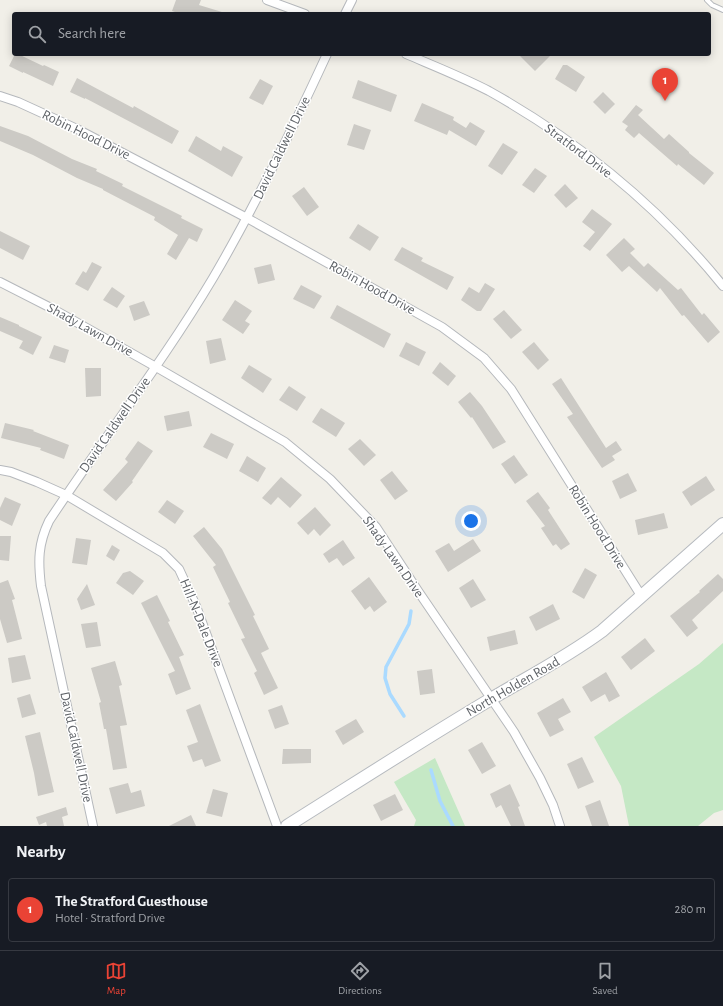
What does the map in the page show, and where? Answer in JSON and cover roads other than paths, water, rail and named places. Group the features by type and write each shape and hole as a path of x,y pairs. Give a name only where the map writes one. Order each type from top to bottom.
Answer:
{"main road":[{"name":"North Holden Road","path":"287,826 492,699 588,642 642,597 723,524"}],"street":[{"path":"267,0 300,12"},
{"path":"346,12 352,0"},
{"name":"David Caldwell Drive","path":"93,826 39,568 40,548 43,533 66,495 156,367 212,278 247,218 279,156 326,56"},
{"name":"Stratford Drive","path":"411,56 445,70 488,91 541,123 583,153 633,192 663,219 706,265 723,286"},
{"name":"Robin Hood Drive","path":"0,96 18,102 77,129 247,218 442,326 484,358 510,389 642,597"},
{"name":"Shady Lawn Drive","path":"0,282 53,309 285,442 330,479 376,527 514,732 540,778 553,805 560,826"},
{"name":"Hill-N-Dale Drive","path":"0,470 11,472 66,495 163,553 179,569 196,606 277,826"}],"lane":[{"path":"707,0 712,5 723,10"}],"waterway":[{"path":"404,716 390,694 385,678 386,667 409,624 411,611"},
{"path":"431,770 440,801 453,826"}],"place":[{"name":"The Stratford Guesthouse","path":"665,101"}]}
